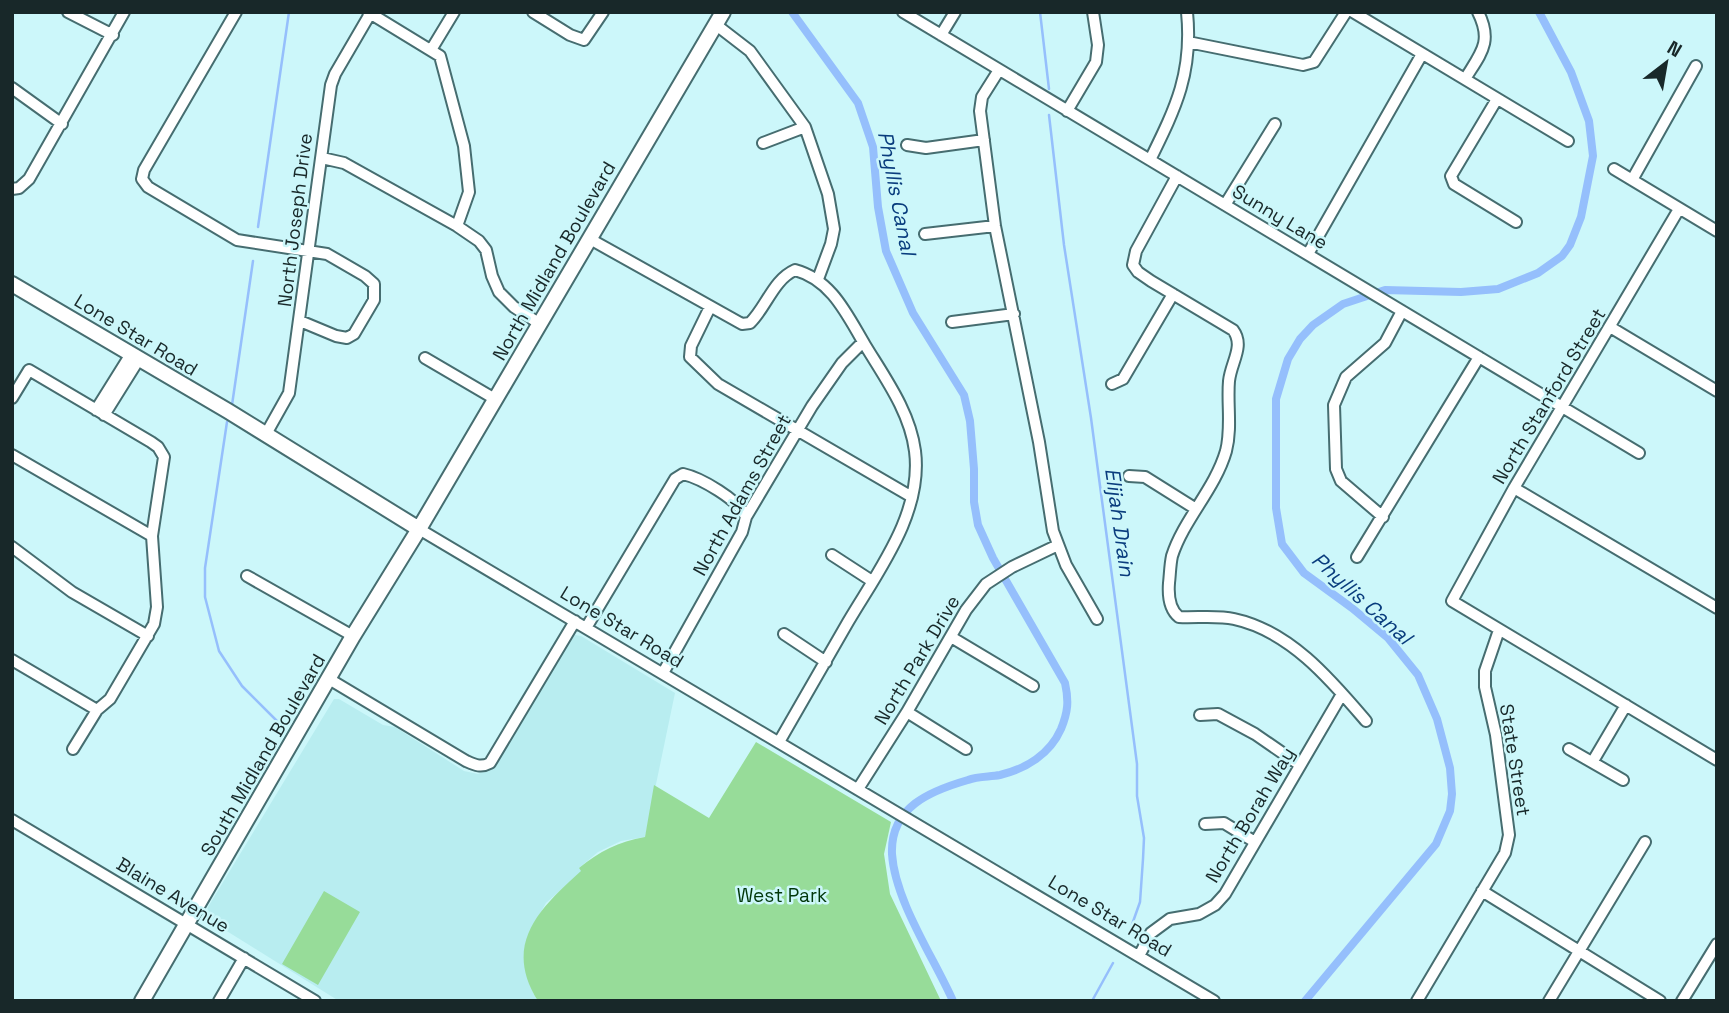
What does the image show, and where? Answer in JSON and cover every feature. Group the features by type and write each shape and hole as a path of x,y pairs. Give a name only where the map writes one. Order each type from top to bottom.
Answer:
{"main road":[{"name":"North Midland Boulevard","path":"419,529 719,18"},
{"name":"Lone Star Road","path":"12,284 266,434 419,529"},
{"name":"South Midland Boulevard","path":"142,1001 353,636 419,529"}],"street":[{"path":"68,12 113,36"},
{"path":"15,189 29,179 113,36 124,12"},
{"path":"236,12 144,170 142,179 148,187 237,240 327,254 365,275 374,284 374,300 354,334 347,338 300,321"},
{"path":"431,50 454,12"},
{"path":"533,12 570,35 584,40 603,12"},
{"name":"Sunny Lane","path":"903,12 1639,453"},
{"path":"941,35 955,12"},
{"path":"1068,111 1096,62 1098,45 1093,12"},
{"path":"1150,160 1184,81 1188,59 1187,12"},
{"path":"1188,42 1303,65 1314,62 1346,12"},
{"path":"1353,12 1568,141"},
{"path":"1465,79 1485,46 1487,36 1478,12"},
{"path":"369,13 440,56 464,146 470,192 457,226"},
{"name":"North Joseph Drive","path":"266,434 289,393 331,85 369,13"},
{"path":"719,18 750,51 805,127 828,194 834,229 818,279"},
{"path":"1308,254 1422,54"},
{"path":"1632,180 1696,66"},
{"path":"999,70 982,97 979,111 995,226 1040,442 1052,531 1066,565 1097,619"},
{"path":"12,88 62,124"},
{"path":"1497,99 1451,176 1454,184 1516,222"},
{"path":"1225,205 1275,124"},
{"path":"763,143 805,127"},
{"path":"907,145 926,148 984,140"},
{"path":"322,158 344,163 479,241 486,250 499,292 514,307 540,324"},
{"path":"1614,169 1717,231"},
{"path":"1177,176 1136,251 1133,265 1144,276 1233,330 1238,337 1239,346 1229,379 1227,447 1222,463 1172,558 1168,596 1173,613 1179,617 1233,618 1265,630 1300,653 1366,721"},
{"name":"North Stanford Street","path":"1499,629 1452,601 1514,488 1679,209"},
{"path":"925,234 995,226"},
{"path":"590,239 742,324 750,323 760,313 786,274 795,270 818,279 836,298 903,408 915,450 912,497 896,539 779,743"},
{"path":"1112,384 1123,379 1173,294"},
{"path":"710,307 691,346 690,357 718,384 912,497"},
{"path":"1383,517 1340,481 1335,469 1334,405 1341,385 1352,371 1385,343 1402,311"},
{"path":"952,322 1014,314"},
{"path":"1610,327 1717,391"},
{"name":"North Adams Street","path":"663,673 742,532 746,517 797,431 842,363 863,342"},
{"path":"100,413 135,356"},
{"path":"1357,557 1479,357"},
{"path":"425,358 495,399"},
{"path":"12,398 29,370 151,442 164,457 152,536 157,607 154,624 110,699 97,710 73,749"},
{"path":"12,455 152,536"},
{"path":"586,628 675,479 683,474 695,477 734,502 746,517"},
{"path":"1129,476 1145,477 1196,509"},
{"path":"1514,488 1717,608"},
{"name":"Lone Star Road","path":"419,529 1214,1001"},
{"name":"North Park Drive","path":"858,789 967,610 986,584 1009,569 1058,545"},
{"path":"12,547 72,592 148,636"},
{"path":"832,555 872,581"},
{"path":"247,576 353,636"},
{"path":"329,679 466,761 485,765 491,763 575,621"},
{"path":"1499,629 1717,760"},
{"name":"State Street","path":"1417,1001 1505,853 1509,835 1496,735 1485,687 1485,671 1499,629"},
{"path":"784,634 826,662"},
{"path":"951,636 1033,686"},
{"path":"12,660 97,710"},
{"name":"North Borah Way","path":"1139,956 1151,933 1170,919 1199,914 1215,905 1225,894 1342,694"},
{"path":"1593,761 1626,705"},
{"path":"907,712 967,749"},
{"path":"1200,715 1218,714 1255,734 1300,765"},
{"path":"1569,749 1623,780"},
{"name":"Blaine Avenue","path":"12,820 315,1001"},
{"path":"1205,824 1224,823 1255,842"},
{"path":"1549,1001 1645,842"},
{"path":"1482,891 1660,1001"},
{"path":"1682,1001 1717,944"},
{"path":"219,1001 244,958"}],"shaded area":[{"path":"581,636 675,693 645,837 621,841 598,852 579,868 582,871 546,903 529,933 533,993 538,1001 339,1001 209,920 206,915 208,907 334,699 339,699 383,725 395,727 464,771 478,774 492,768 570,638"}],"green space":[{"name":"West Park","path":"756,742 891,822 884,854 890,894 941,1001 538,1001 528,981 524,962 525,945 540,913 581,871 579,868 594,857 610,848 645,837 654,785 709,818"},
{"path":"324,891 360,912 318,985 282,964"}],"waterway":[{"path":"258,227 289,12"},
{"name":"Phyllis Canal","path":"792,12 858,103 873,147 878,207 886,251 913,313 964,395 970,421 974,502 978,525 993,558 1066,689 1067,706 1061,729 1044,753 1010,772 972,779 927,796 905,813 898,824 893,838 892,854 900,891 953,1001"},
{"name":"Elijah Drain","path":"1040,12 1049,89"},
{"name":"Phyllis Canal","path":"1305,1001 1436,844 1450,811 1452,794 1450,768 1437,719 1418,675 1388,638 1304,573 1282,544 1276,508 1276,399 1288,359 1300,339 1313,325 1343,304 1385,290 1461,292 1498,289 1538,273 1562,256 1570,245 1581,217 1593,156 1589,121 1571,72 1539,12"},
{"name":"Elijah Drain","path":"1049,115 1064,245 1091,418 1137,764 1137,796 1144,838 1140,902 1129,933"},
{"path":"232,405 253,261"},
{"path":"227,422 205,568 205,597 219,651 242,686 284,728"},
{"name":"Elijah Drain","path":"1092,1001 1113,963"}]}
